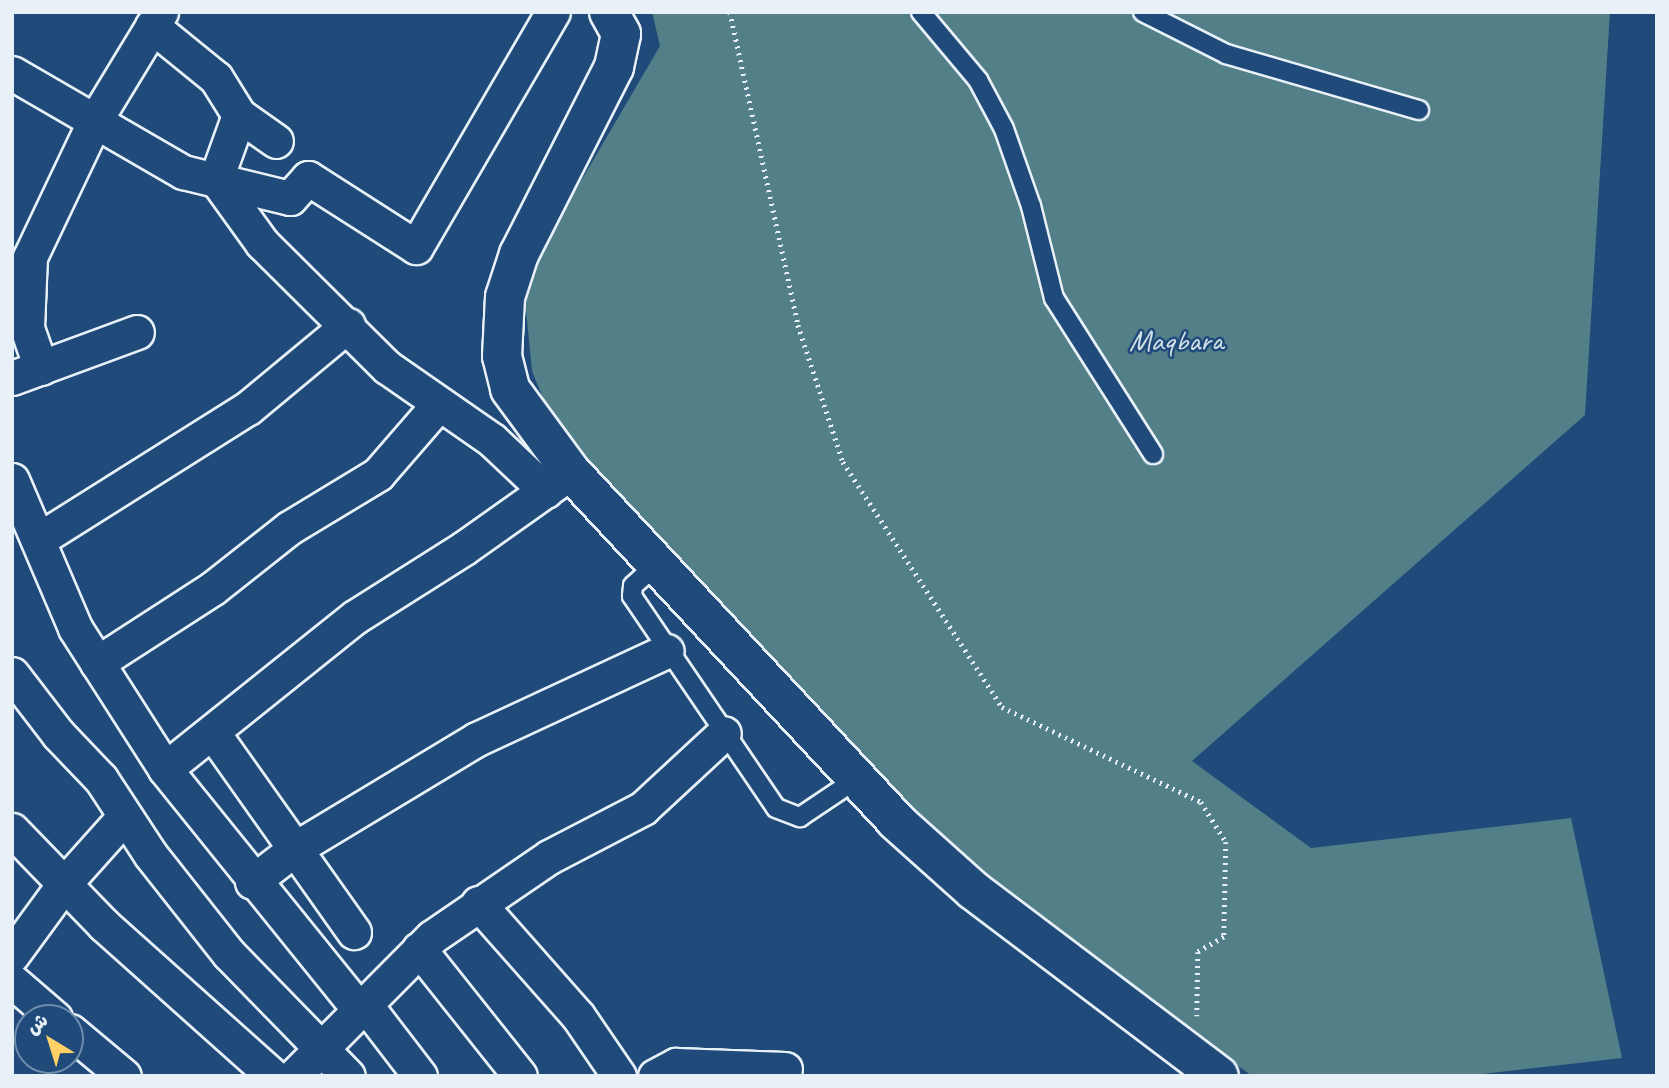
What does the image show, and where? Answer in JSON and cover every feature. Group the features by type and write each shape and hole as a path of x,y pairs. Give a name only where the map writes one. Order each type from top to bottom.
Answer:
{"street":[{"path":"12,73 162,162 290,198 308,178 416,247 553,12"},
{"path":"558,482 510,389 501,325 519,254 617,60 621,34 609,12"},
{"path":"137,332 26,373 30,257 94,122 157,19 216,78 239,115 276,141"},
{"path":"216,179 239,115"},
{"path":"216,179 281,264 348,325 387,367 437,405 558,482 656,565 855,780 946,868 1208,1067"},
{"path":"38,540 248,408 348,325"},
{"path":"97,663 212,588 289,528 378,474 437,405"},
{"path":"12,480 64,607 164,769 252,882 420,1076"},
{"path":"164,769 381,597 464,548 558,482"},
{"path":"252,882 296,848 477,739 667,651"},
{"path":"12,674 101,779 124,817 229,954 324,1046 348,1076"},
{"path":"212,733 354,932"},
{"path":"294,1076 419,948 478,903 549,858 643,808 724,733"},
{"path":"12,955 64,884 124,817"},
{"path":"12,830 64,884 273,1076"},
{"path":"478,903 509,943 578,1016 620,1076"},
{"path":"419,948 520,1076"},
{"path":"12,981 39,1004"},
{"path":"84,1043 124,1076"},
{"path":"655,1076 676,1065 785,1069"}],"lane":[{"path":"921,12 978,80 1004,130 1031,206 1054,298 1153,454"},
{"path":"1143,12 1226,54 1419,110"},
{"path":"656,565 633,586 632,596 776,808 800,817 855,780"}],"path":[{"path":"730,12 798,326 843,462 1002,708 1201,802 1226,842 1224,937 1198,953 1208,1067"}],"green space":[{"name":"Maqbara","path":"652,12 1610,12 1585,415 1192,761 1311,848 1571,818 1622,1058 1465,1076 1252,1076 940,845 561,442 532,371 523,280 660,46"}]}
